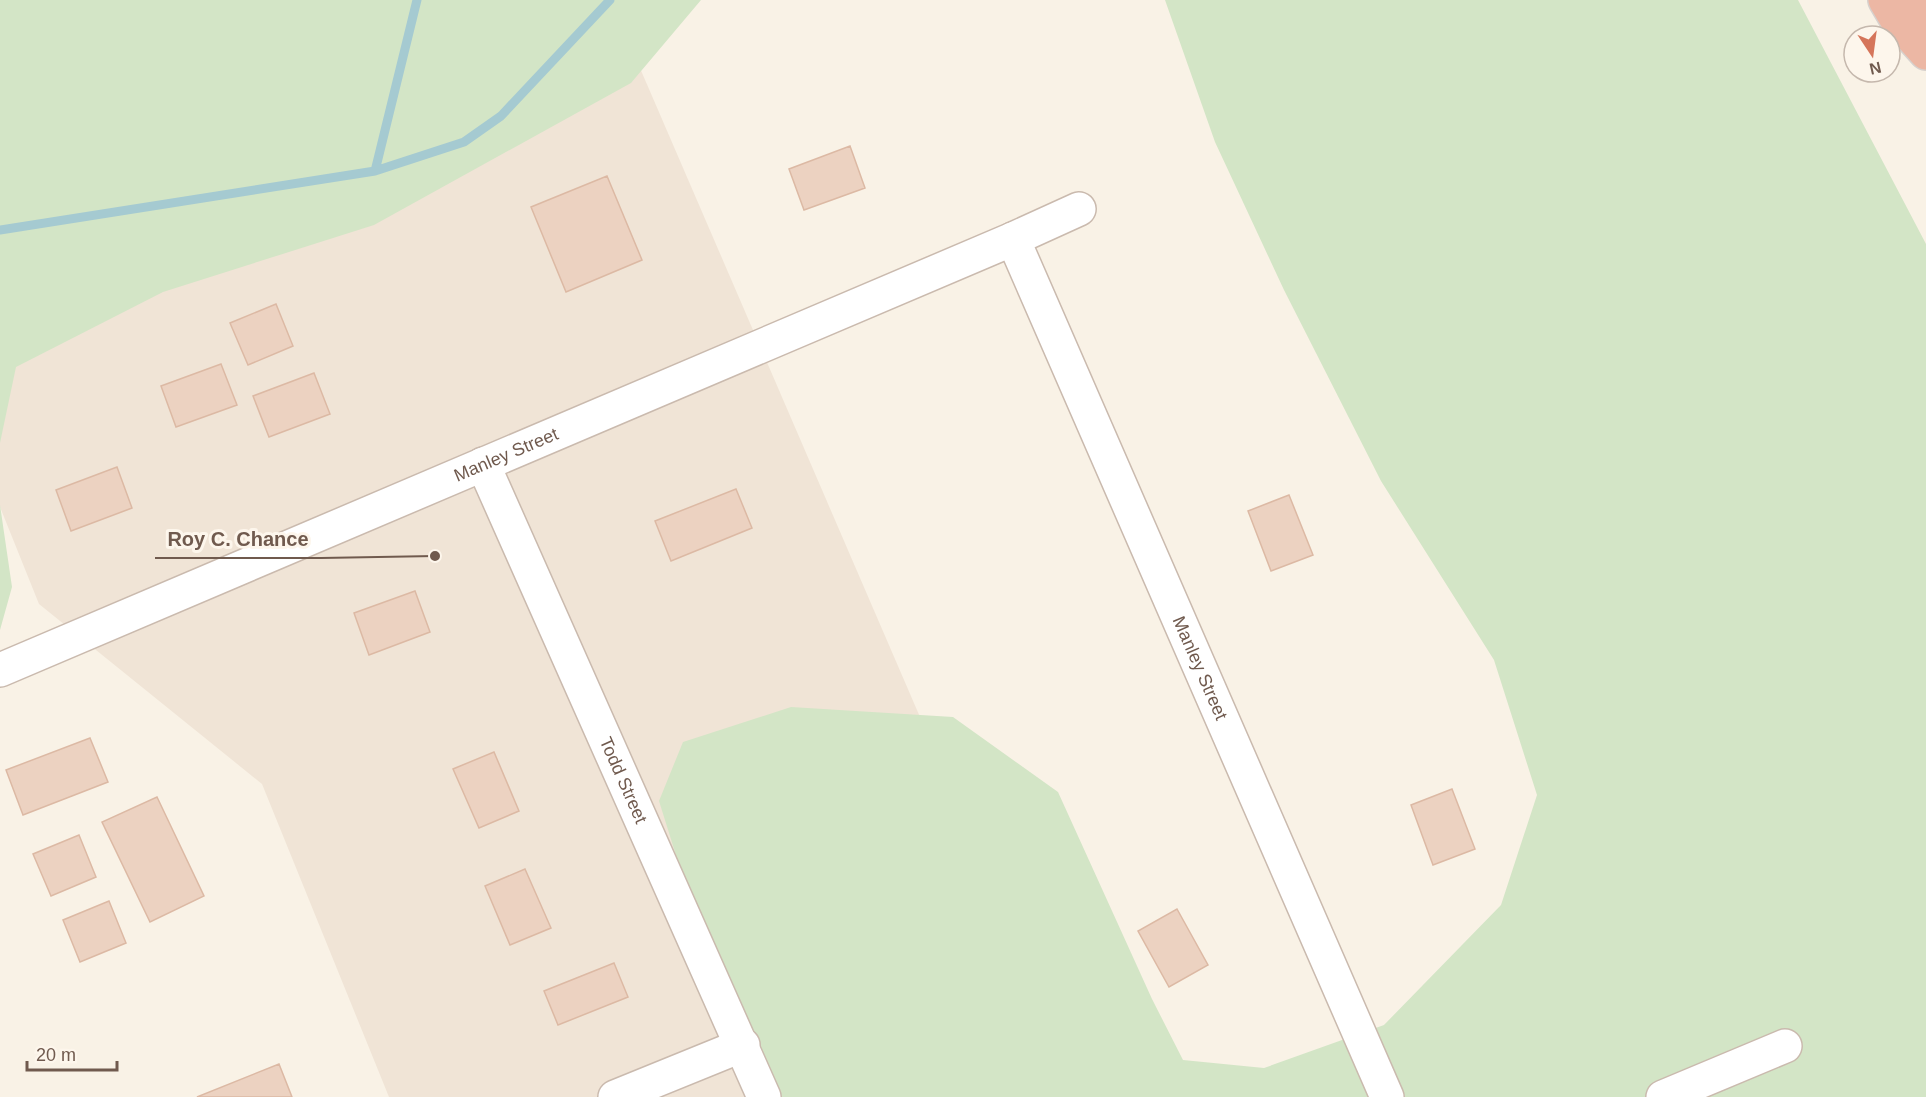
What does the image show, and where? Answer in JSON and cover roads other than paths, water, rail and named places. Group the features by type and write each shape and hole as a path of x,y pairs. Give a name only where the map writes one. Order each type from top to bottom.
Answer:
{"highway":[{"path":"1885,0 1898,22 1926,52"},
{"path":"1913,0 1926,26"}],"street":[{"name":"Manley Street","path":"0,670 1079,209"},
{"name":"Manley Street","path":"1013,239 1387,1097"},
{"name":"Todd Street","path":"483,464 743,1045 764,1097"},
{"path":"615,1097 743,1045"},
{"path":"1663,1097 1785,1047"}],"waterway":[{"path":"375,171 417,0"},
{"path":"0,230 375,171 464,142 501,116 610,0"}],"place":[{"name":"Roy C. Chance","path":"435,556"}]}
